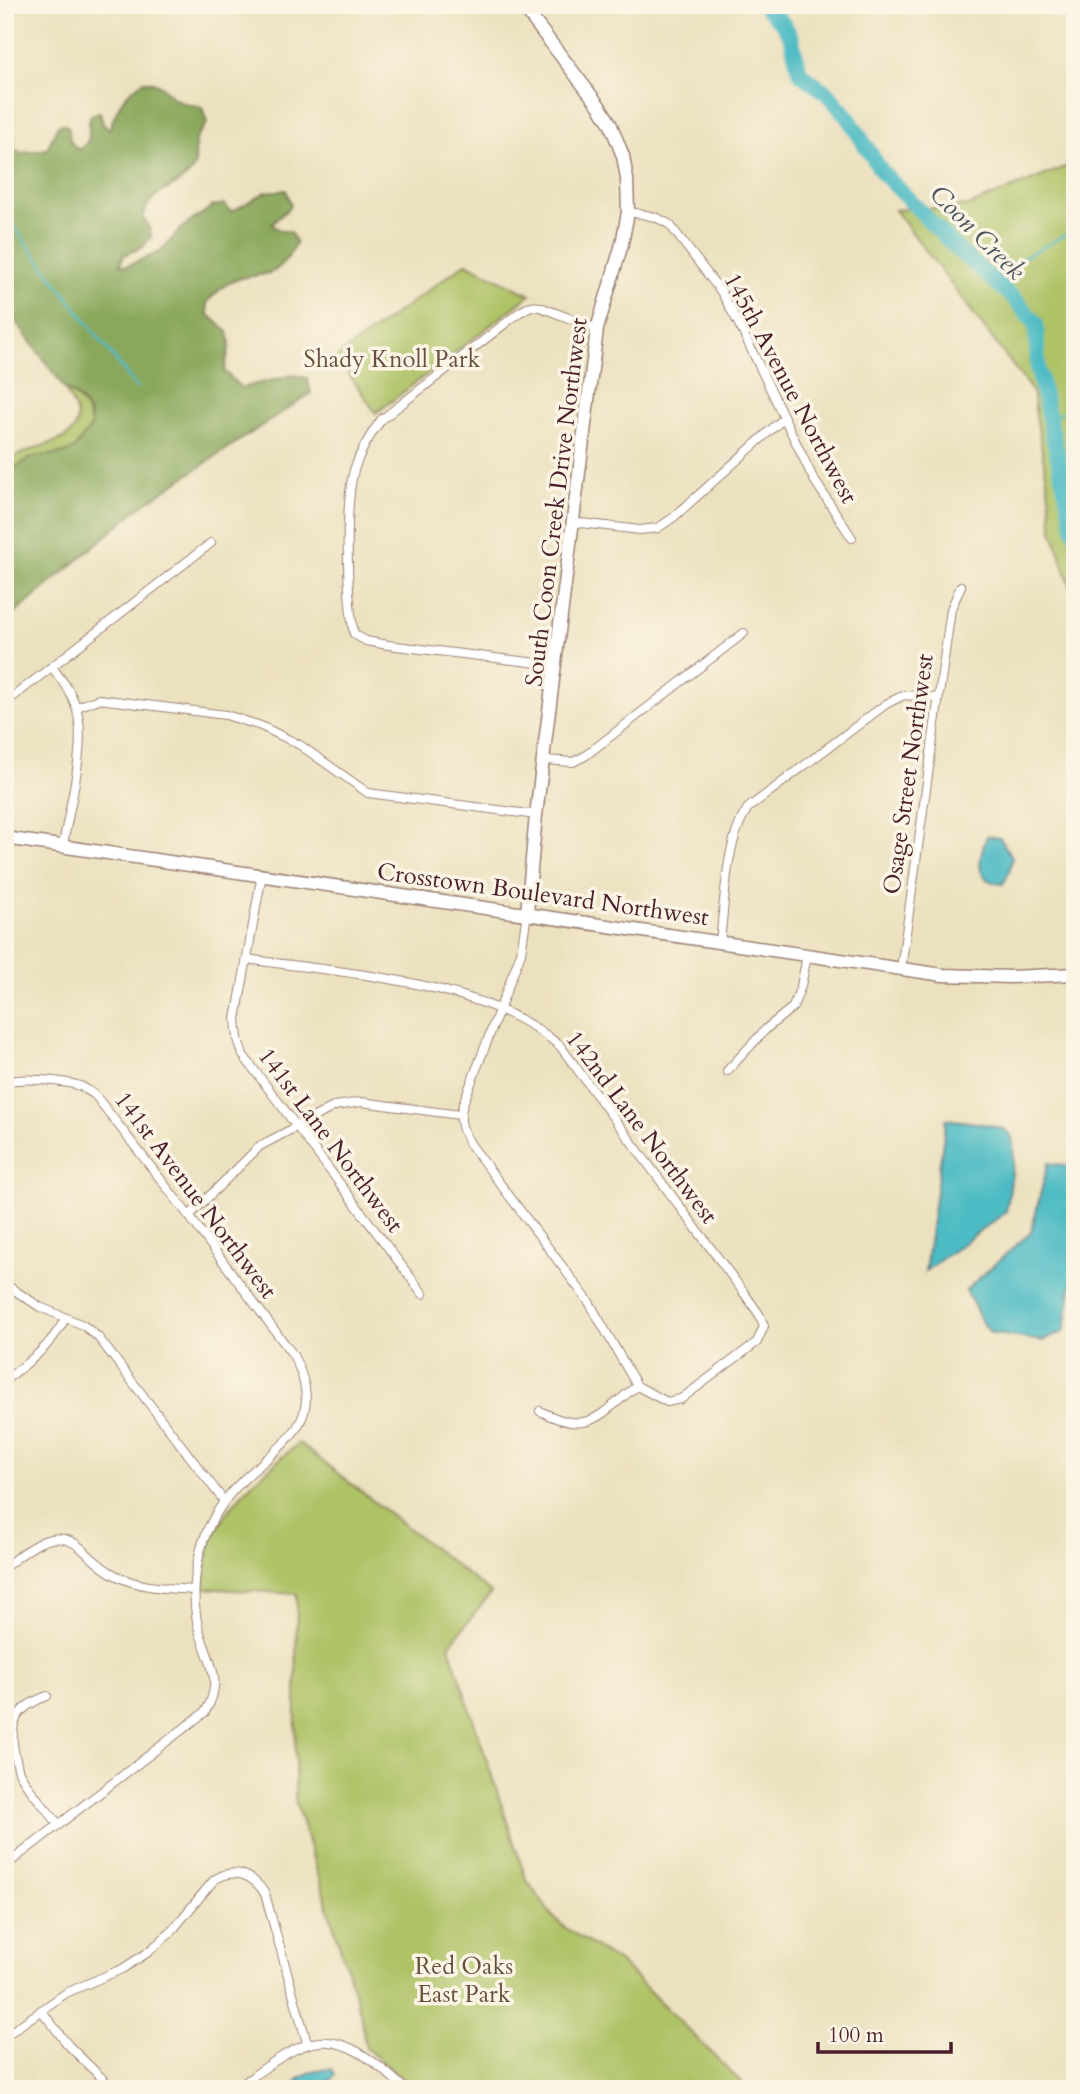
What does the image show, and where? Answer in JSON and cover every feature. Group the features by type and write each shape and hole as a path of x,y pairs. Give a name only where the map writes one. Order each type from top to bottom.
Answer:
{"street":[{"name":"South Coon Creek Drive Northwest","path":"522,5 610,123 625,167 628,212 622,244 597,329 554,665 527,914"},
{"name":"145th Avenue Northwest","path":"628,212 661,219 681,239 722,293 743,330 813,478 852,538"},
{"path":"554,665 388,645 366,641 354,634 350,612 350,502 354,470 367,440 381,420 505,323 531,306 597,329"},
{"path":"572,522 639,530 657,528 674,517 784,418"},
{"path":"5,703 211,543"},
{"name":"Osage Street Northwest","path":"901,969 951,609 961,586"},
{"path":"545,761 573,762 585,756 744,633"},
{"path":"52,667 67,687 76,707 79,749 63,845"},
{"path":"720,942 735,837 739,822 748,808 886,704 904,695 938,698"},
{"path":"76,707 99,699 226,715 261,726 300,745 368,793 537,815"},
{"name":"Crosstown Boulevard Northwest","path":"5,838 901,969 977,977 1075,974"},
{"name":"141st Lane Northwest","path":"262,874 236,1020 243,1055 423,1294"},
{"path":"527,914 521,954 460,1115 465,1135 471,1145 589,1302 637,1386 590,1421 577,1424 558,1420 540,1411"},
{"path":"727,1071 767,1028 793,1007 801,986 807,956"},
{"name":"142nd Lane Northwest","path":"247,959 433,987 534,1026 560,1046 742,1290 764,1326 757,1342 681,1399 667,1402 637,1386"},
{"name":"141st Avenue Northwest","path":"5,1083 24,1078 80,1086 95,1095 293,1355 304,1381 305,1406 298,1427 278,1451 243,1480 224,1501"},
{"path":"189,1216 260,1146 335,1106 360,1102 460,1115"},
{"path":"5,1284 31,1302 83,1325 98,1336 224,1501 201,1546 194,1590 198,1624 214,1670 215,1681 212,1700 205,1712 5,1866"},
{"path":"5,1380 41,1353 65,1319"},
{"path":"5,1567 48,1538 60,1538 79,1546 96,1563 116,1576 143,1586 194,1590"},
{"path":"47,1696 33,1701 16,1717 12,1728 13,1746 19,1771 59,1825"},
{"path":"5,2036 66,1993 134,1962 170,1933 214,1881 222,1875 232,1873 250,1877 265,1894 307,2043"},
{"path":"41,2010 80,2058 113,2089"},
{"path":"236,2089 286,2052 307,2043 329,2042 362,2052 405,2089"}],"green space":[{"path":"144,81 158,84 180,102 202,107 207,123 196,140 192,170 182,180 155,196 146,209 143,218 151,237 143,247 124,255 120,264 127,266 160,252 183,227 213,206 224,204 231,212 266,192 286,190 291,205 272,225 279,230 290,232 296,243 288,258 271,272 245,277 224,286 207,302 208,314 228,332 230,344 224,371 241,388 293,375 307,378 311,393 141,506 5,622 5,474 32,457 73,450 91,427 90,415 82,401 64,387 5,307 5,133 10,131 14,138 14,150 23,153 47,149 58,125 65,124 69,129 71,141 79,150 89,137 91,115 100,112 103,124 109,129 122,102"},
{"path":"1075,163 1075,600 1053,532 1032,391 895,210 968,206"},
{"name":"Shady Knoll Park","path":"466,263 530,295 376,413 337,357"},
{"path":"64,387 82,404 91,427 73,450 32,457 5,474 5,461 65,438 75,428 76,412"},
{"name":"Red Oaks East Park","path":"299,1443 491,1593 449,1646 526,1879 553,1917 622,1964 748,2089 414,2089 366,2048 360,2012 295,1799 297,1594 203,1588 209,1550 224,1517 246,1490"}],"water":[{"path":"987,836 1000,838 1012,858 1003,884 986,879 980,868"},
{"path":"946,1119 986,1124 1007,1131 1013,1145 1011,1181 1006,1212 925,1271"},
{"path":"1048,1163 1075,1167 1075,1266 1064,1332 1042,1341 991,1333 983,1324 966,1290 1031,1232"},
{"path":"332,2069 335,2075 327,2083 292,2089 299,2079 308,2073"}],"waterway":[{"name":"Coon Creek","path":"764,5 783,24 791,37 800,73 828,94 849,119 882,172 960,252 1015,299 1036,324 1038,370 1075,532"},
{"path":"5,215 137,388"},
{"path":"989,277 1075,229"},
{"path":"1049,419 1075,406"}]}
